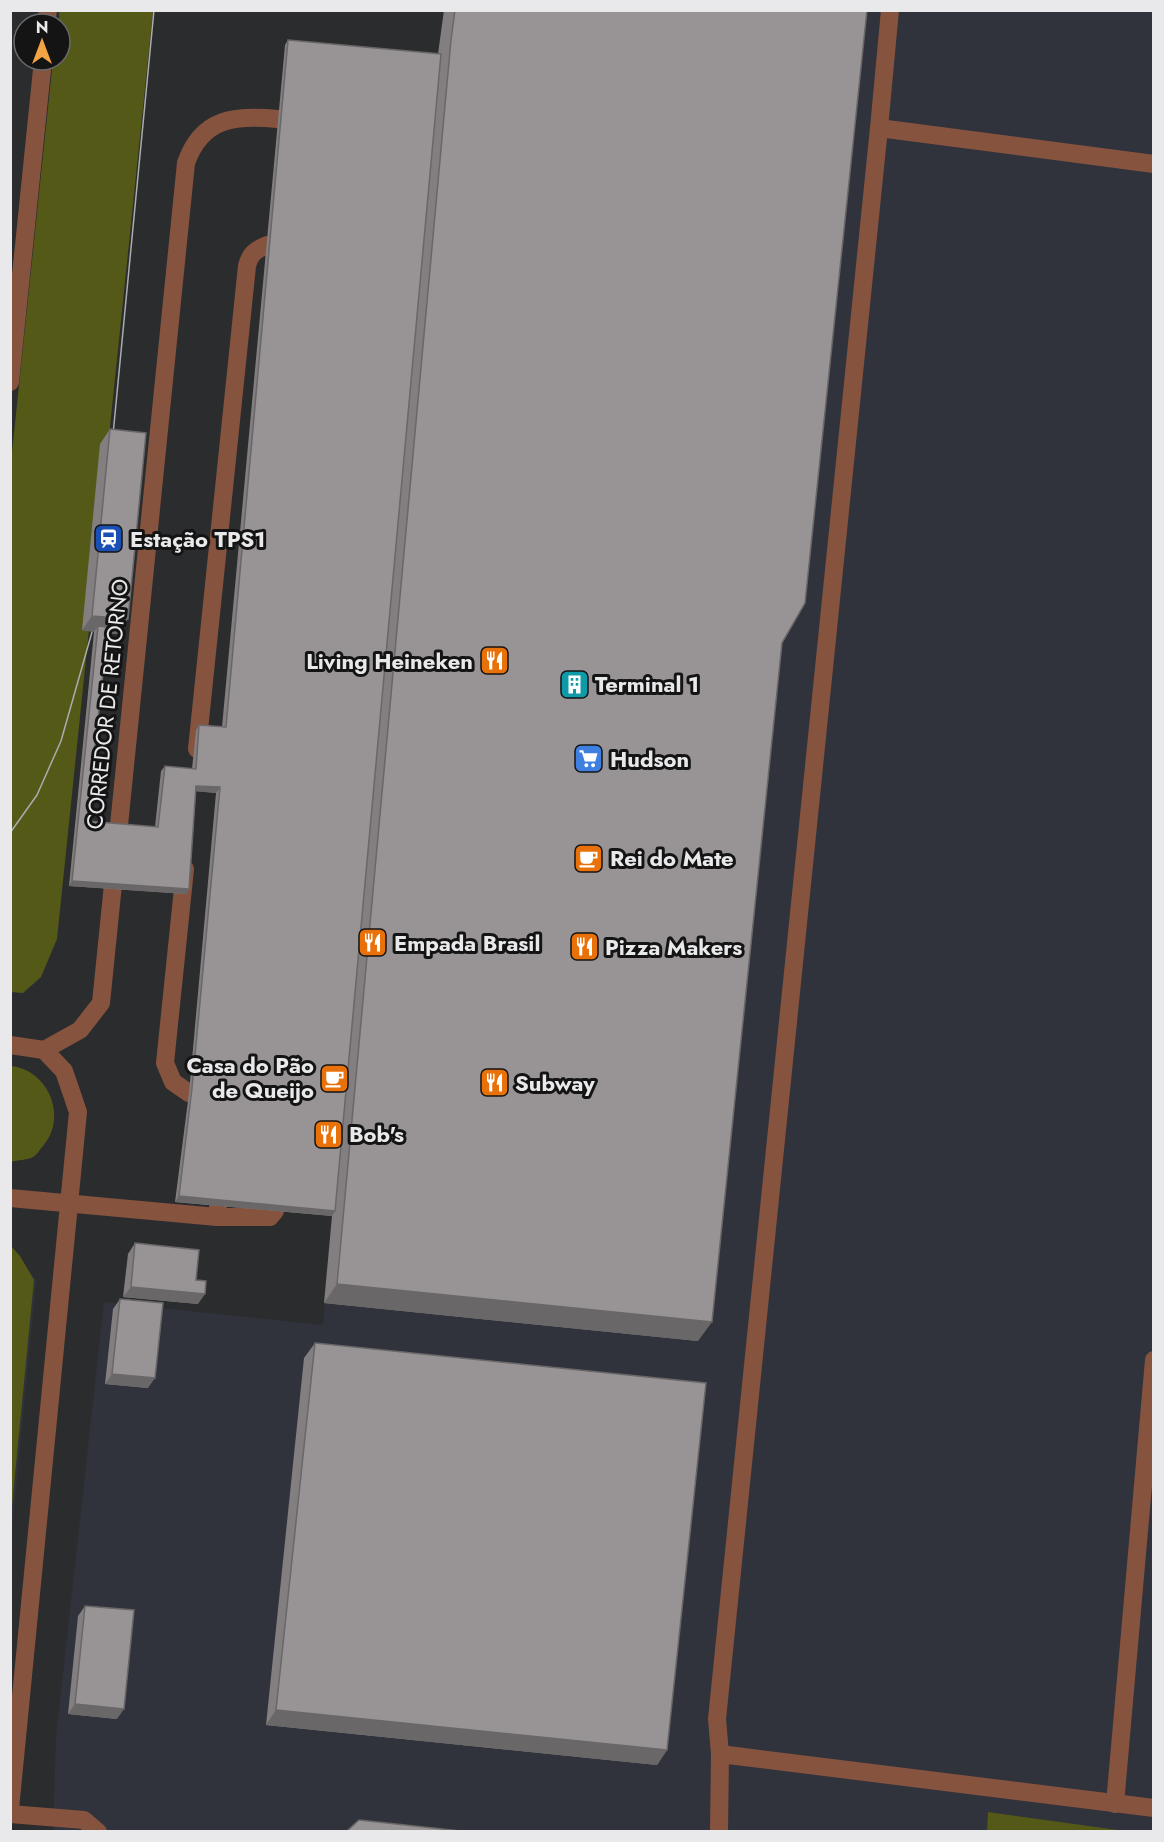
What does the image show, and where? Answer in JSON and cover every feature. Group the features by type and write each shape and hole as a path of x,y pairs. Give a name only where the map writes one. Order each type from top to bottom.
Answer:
{"street":[{"path":"719,1832 720,1754 717,1719 890,10"},
{"path":"10,382 42,72"},
{"name":"CORREDOR DE RETORNO","path":"44,1050 80,1030 101,1003 186,163 191,147 208,129 232,118 278,118"},
{"path":"879,128 1154,164"},
{"path":"195,766 247,267 249,257 267,245"},
{"path":"187,849 165,1063 173,1082 189,1093"},
{"path":"10,1809 78,1112 64,1071 44,1050 15,1045"},
{"path":"10,1198 69,1204 217,1211 259,1219 270,1217 275,1211"},
{"path":"1115,1804 1154,1360"},
{"path":"720,1754 1154,1808"},
{"path":"10,1814 84,1820 98,1832"}],"shaded area":[{"path":"444,11 1153,11 1153,1831 53,1832 56,1737 104,1302 323,1325"},
{"path":"11,1246 36,1280 11,1542"}],"green space":[{"path":"153,11 57,939 41,977 23,993 11,992 10,471 52,72 72,72 72,12 59,12"},
{"path":"11,1066 24,1069 36,1076 44,1086 51,1097 54,1122 50,1135 36,1155 11,1162"},
{"path":"11,1246 20,1256 34,1280 11,1516"},
{"path":"988,1812 1125,1831 987,1831"}],"building":[{"name":"Terminal 1","path":"455,10 867,10 805,603 782,643 712,1322 337,1284"},
{"path":"288,40 441,54 335,1211 179,1196 192,1088 220,787 196,786 189,889 72,881 98,626 108,627 87,821 158,827 165,766 196,769 199,725 226,727"},
{"name":"Estação TPS1","path":"110,429 146,433 128,619 92,616"},
{"path":"135,1243 199,1250 196,1280 206,1281 205,1294 131,1287"},
{"path":"120,1299 163,1303 155,1378 112,1374"},
{"path":"315,1343 706,1383 667,1750 276,1710"},
{"path":"85,1606 134,1610 124,1709 75,1704"},
{"path":"359,1820 470,1832 346,1832"}],"tram line":[{"path":"112,445 154,10"},
{"path":"10,833 37,795 61,741 92,632"}],"place":[{"name":"Estação TPS1","path":"109,539"},
{"name":"Living Heineken","path":"494,661"},
{"name":"Terminal 1","path":"574,684"},
{"name":"Hudson","path":"589,759"},
{"name":"Rei do Mate","path":"589,858"},
{"name":"Empada Brasil","path":"373,943"},
{"name":"Pizza Makers","path":"584,947"},
{"name":"Casa do Pão de Queijo","path":"335,1078"},
{"name":"Subway","path":"494,1083"},
{"name":"Bob's","path":"328,1134"}]}
